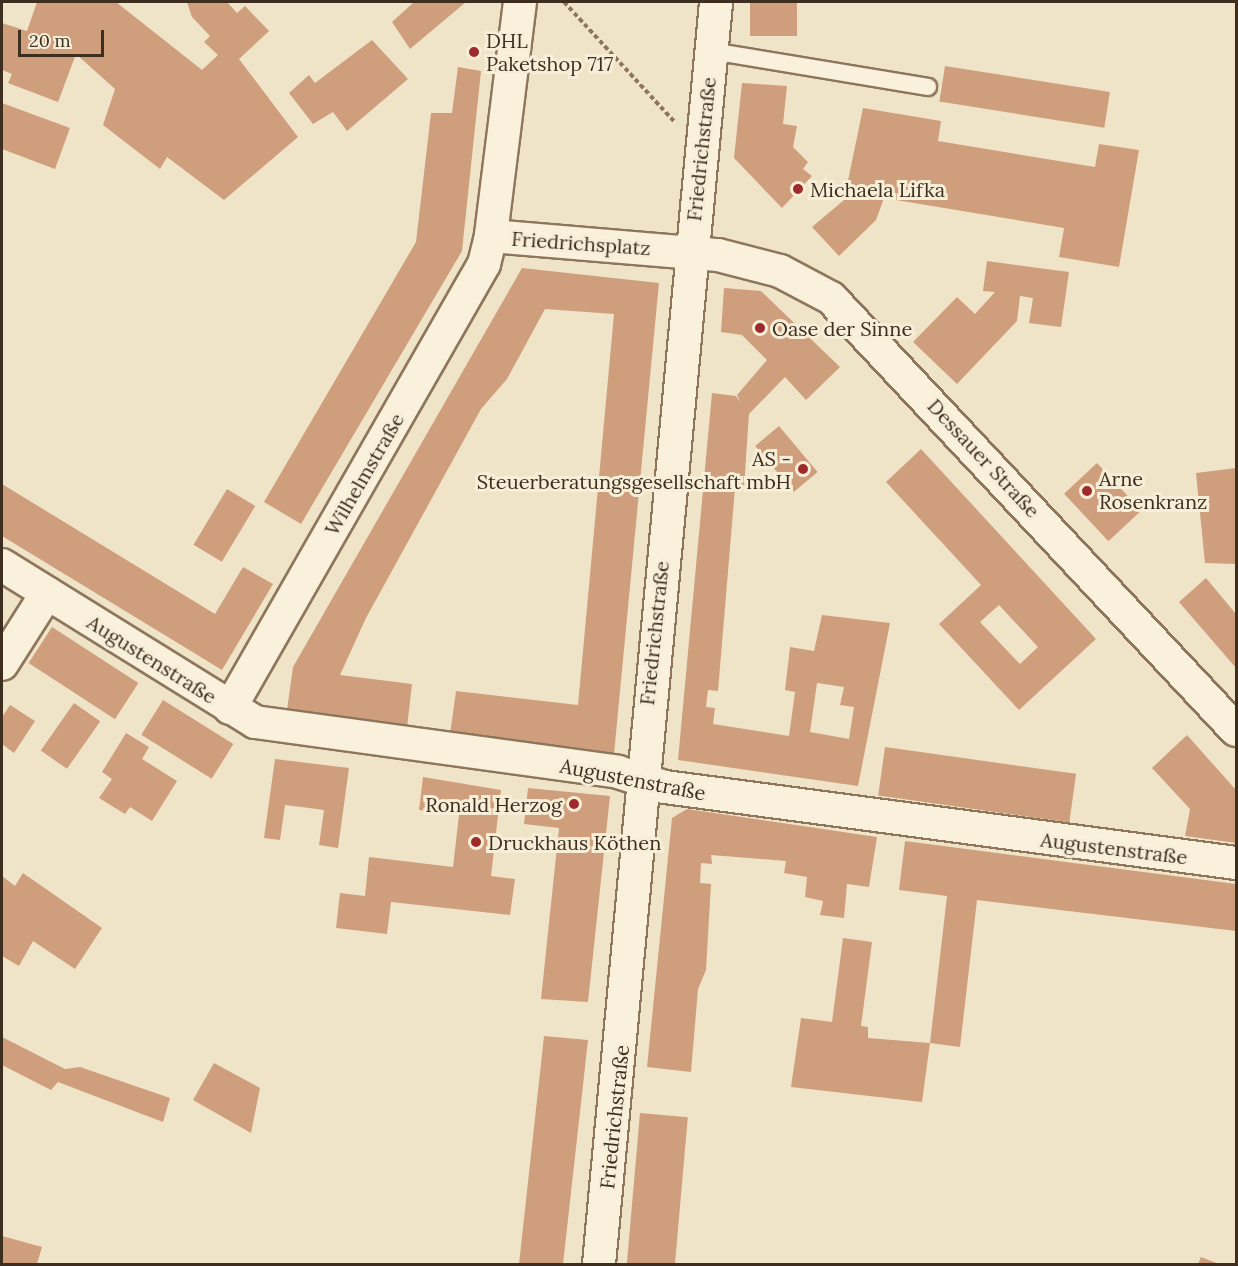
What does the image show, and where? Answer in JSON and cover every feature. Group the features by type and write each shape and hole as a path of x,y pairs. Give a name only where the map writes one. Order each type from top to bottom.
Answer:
{"street":[{"name":"Friedrichsplatz","path":"520,2 491,236 691,251"},
{"name":"Friedrichstraße","path":"599,1264 691,251 716,2"},
{"name":"Wilhelmstraße","path":"230,708 484,264 491,236"},
{"name":"Dessauer Straße","path":"691,251 780,271 851,314 1236,730"},
{"name":"Augustenstraße","path":"2,565 255,722 643,780 677,789 1236,863"},
{"path":"2,663 47,593"}],"lane":[{"path":"711,51 928,87"}],"path":[{"path":"564,2 669,120 704,124"}],"building":[{"path":"37,2 116,2 202,70 218,55 204,42 210,36 192,17 187,2 227,2 237,13 245,6 269,31 239,59 298,137 224,200 167,157 160,169 103,125 115,89 76,54 58,102 8,83 12,74 2,70 2,23 27,31"},
{"path":"414,2 466,2 410,49 392,22"},
{"path":"750,2 797,2 797,36 750,36"},
{"path":"372,40 408,79 347,131 333,112 313,124 289,93 309,75 315,83"},
{"path":"945,66 1110,92 1104,128 939,102"},
{"path":"458,67 481,71 462,251 301,524 264,502 416,242 431,113 452,113"},
{"path":"742,83 787,86 783,124 797,126 793,147 808,162 803,169 812,176 782,208 734,158"},
{"path":"2,103 70,128 55,169 2,149"},
{"path":"863,108 941,121 938,141 1095,167 1099,144 1139,150 1119,267 1059,257 1064,228 884,198 876,220 839,256 812,227 844,200"},
{"path":"987,261 1069,272 1061,327 1029,323 1033,298 1020,296 1017,321 957,384 913,342 957,297 975,314 995,292 983,291"},
{"path":"522,268 659,283 614,754 450,734 456,691 578,705 614,314 545,309 507,379 481,409 366,618 340,675 412,684 407,728 287,710 293,667"},
{"path":"724,288 761,291 840,367 806,400 785,377 749,414 744,488 735,488 718,691 708,690 706,707 715,708 713,724 789,736 795,692 785,690 790,647 814,651 822,615 890,623 858,786 678,760 712,393 736,396 740,402 737,395 767,360 742,335 721,332","holes":["817,683 844,687 840,705 854,707 849,739 810,732"]},
{"path":"779,426 818,472 794,492 755,446"},
{"path":"921,449 1096,639 1019,710 939,624 981,585 886,482","holes":["999,605 1038,647 1020,664 980,622"]},
{"path":"1097,463 1141,511 1108,541 1064,494"},
{"path":"1236,468 1236,564 1205,563 1196,473"},
{"path":"2,484 215,614 243,567 273,584 222,670 2,536"},
{"path":"227,489 255,506 222,562 194,545"},
{"path":"1206,578 1236,614 1236,668 1179,602"},
{"path":"52,627 138,683 115,719 29,663"},
{"path":"163,700 233,744 212,779 141,735"},
{"path":"74,703 100,721 67,769 41,751"},
{"path":"10,705 35,721 14,753 2,744 2,717"},
{"path":"126,733 149,747 142,759 177,781 152,821 130,807 125,814 99,798 112,779 102,772"},
{"path":"1187,735 1236,790 1236,843 1185,836 1190,809 1152,768"},
{"path":"885,747 1076,774 1069,822 878,796"},
{"path":"275,759 349,768 338,848 319,845 324,810 285,805 280,840 264,838"},
{"name":"Druckhaus Köthen","path":"423,777 501,790 491,876 515,879 510,915 391,902 387,934 336,928 340,893 365,896 369,857 453,867 459,815 419,810"},
{"path":"528,788 610,796 588,1002 541,999 559,828 524,824"},
{"path":"687,809 877,837 869,887 847,884 844,918 820,915 823,901 805,897 807,877 784,873 786,861 711,855 712,864 701,863 700,883 711,884 706,970 698,989 691,1072 647,1067 672,818"},
{"path":"905,841 1236,884 1236,931 977,900 960,1047 930,1043 947,896 899,890"},
{"path":"23,873 102,928 75,969 33,941 19,966 2,956 2,876 15,886"},
{"path":"843,938 872,942 861,1026 868,1027 868,1038 930,1043 922,1102 791,1087 801,1018 832,1022"},
{"path":"544,1036 588,1040 563,1264 519,1264"},
{"path":"2,1037 65,1069 80,1067 170,1098 163,1122 58,1082 51,1090 2,1065"},
{"path":"214,1063 260,1088 251,1133 193,1100"},
{"path":"640,1113 688,1117 675,1264 627,1264"},
{"path":"2,1236 42,1247 37,1264 2,1264"},
{"path":"1201,1257 1219,1264 1198,1264"}],"place":[{"name":"DHL Paketshop 717","path":"474,52"},
{"name":"Michaela Lifka","path":"798,189"},
{"name":"Oase der Sinne","path":"760,328"},
{"name":"AS - Steuerberatungsgesellschaft mbH","path":"803,469"},
{"name":"Arne Rosenkranz","path":"1087,491"},
{"name":"Ronald Herzog","path":"574,804"},
{"name":"Druckhaus Köthen","path":"476,842"}]}
